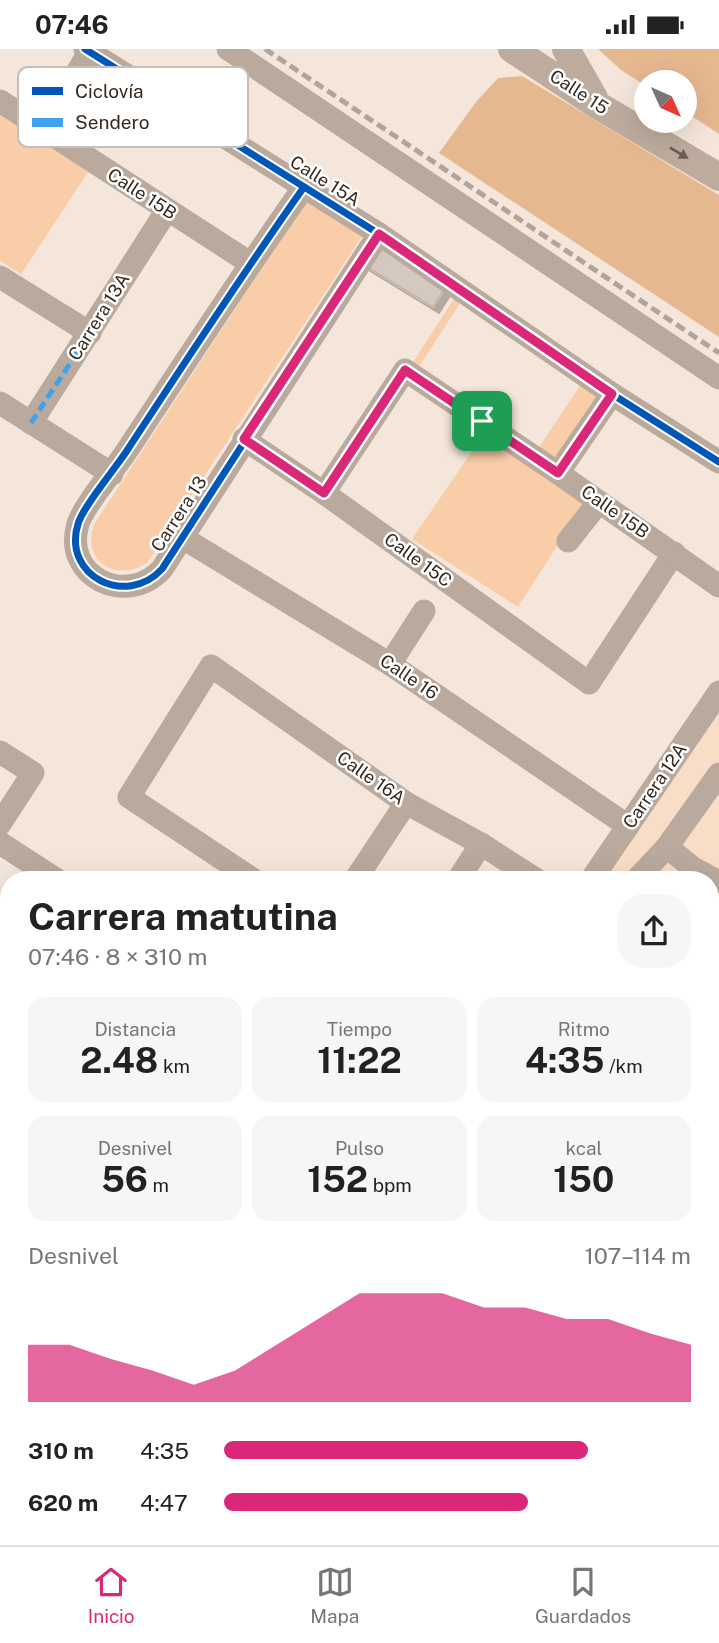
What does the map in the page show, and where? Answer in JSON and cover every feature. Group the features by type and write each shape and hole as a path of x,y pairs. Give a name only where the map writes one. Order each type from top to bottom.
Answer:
{"main road":[{"name":"Calle 15","path":"512,49 599,106 719,177"},
{"path":"566,49 599,106"}],"street":[{"path":"228,49 719,378"},
{"path":"78,67 87,50"},
{"name":"Calle 15A","path":"87,50 114,67"},
{"name":"Calle 15B","path":"0,101 18,112"},
{"name":"Calle 15B","path":"71,147 250,263"},
{"name":"Calle 15A","path":"241,147 379,234 612,394 719,463"},
{"name":"Carrera 13","path":"304,187 81,516 76,546 83,565 101,581 117,587 142,584 162,569 379,234"},
{"name":"Carrera 13A","path":"31,423 167,210"},
{"path":"0,277 90,333"},
{"name":"Calle 15B","path":"324,493 405,370 719,586"},
{"path":"558,473 612,394"},
{"path":"0,403 112,474"},
{"name":"Calle 15C","path":"244,439 324,493 589,683 674,553"},
{"path":"568,541 599,502"},
{"name":"Calle 16","path":"183,538 390,664 628,826"},
{"path":"390,664 424,611"},
{"name":"Calle 16A","path":"240,871 129,797 211,666 405,803 481,844 523,871"},
{"name":"Carrera 12A","path":"597,871 719,692"},
{"path":"0,753 33,773 0,824"},
{"path":"644,871 667,847 719,774"},
{"path":"361,871 405,803"},
{"path":"0,843 43,871"},
{"path":"463,871 481,844"},
{"path":"667,847 698,871"}],"shaded area":[{"path":"598,49 719,49 719,134 697,120 697,70 634,70 634,78"},
{"path":"522,76 719,195 719,337 439,153 476,102 498,78"},
{"path":"0,113 18,125 18,147 51,147 88,172 21,274 0,261"},
{"path":"315,187 370,224 148,562 124,571 104,565 92,548 91,536 95,523"},
{"path":"459,291 465,296 414,374 408,370"},
{"path":"586,377 602,388 550,470 532,458"},
{"path":"486,431 588,498 518,607 412,539"},
{"path":"719,692 719,871 597,871"}],"building":[{"path":"377,240 447,285 433,307 361,263"}],"railway":[{"path":"265,49 719,353"}],"marked path":[{"path":"31,423 90,333"}],"cycle path":[{"path":"85,49 114,67"},
{"path":"241,147 379,234 612,394 719,462"},
{"path":"304,187 81,516 76,542 79,558 88,571 100,581 115,586 131,586 147,580 162,569 379,234"}],"route":[{"path":"379,234 612,394 558,473 482,421 405,370 324,493 244,439 379,234"}]}
